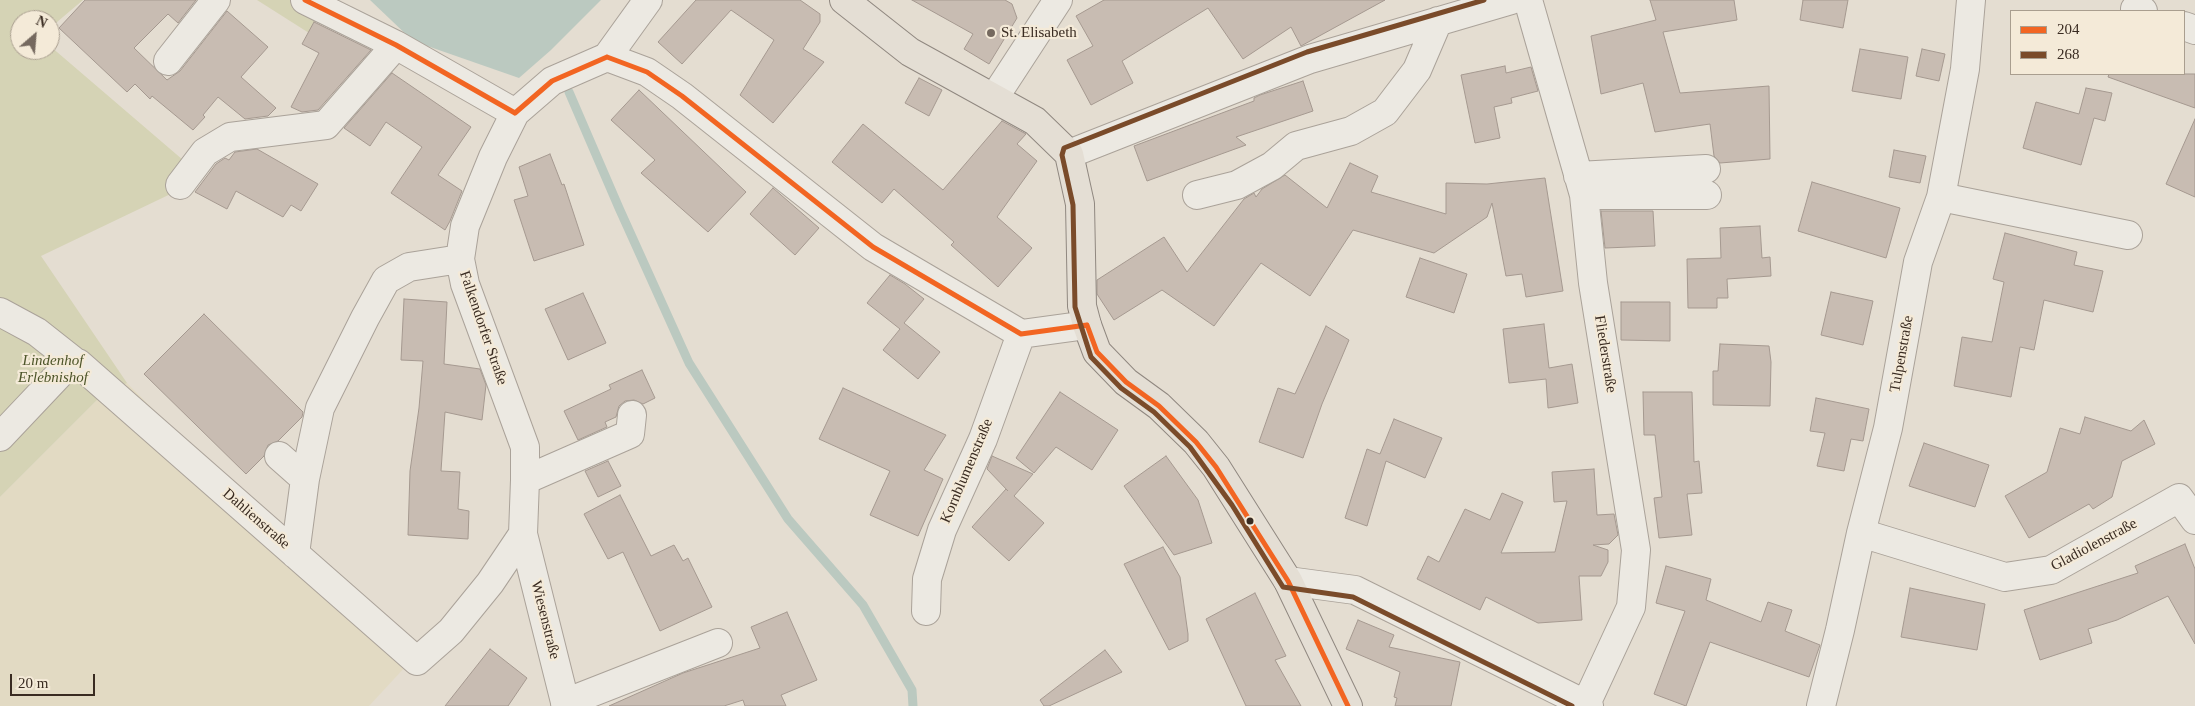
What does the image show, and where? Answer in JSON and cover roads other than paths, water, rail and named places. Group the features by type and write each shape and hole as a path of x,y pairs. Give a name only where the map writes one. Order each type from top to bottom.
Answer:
{"main road":[{"path":"844,0 910,52 1035,121 1069,154 1080,204 1082,306 1097,352 1126,382 1158,406 1196,442 1238,500 1288,581 1348,706"}],"street":[{"path":"168,60 216,0"},
{"path":"305,0 396,45 515,113"},
{"path":"648,0 607,57 647,72 682,96 874,247 1021,334 1087,325"},
{"path":"994,98 1058,0"},
{"path":"1069,154 1310,59 1438,22 1477,5 1511,0"},
{"name":"Fliederstraße","path":"1528,0 1581,185 1594,283 1636,550 1631,607 1588,705"},
{"name":"Tulpenstraße","path":"1821,706 1861,533 1888,428 1918,262 1941,197 1965,69 1971,0"},
{"path":"1197,195 1237,185 1272,166 1296,146 1352,130 1385,112 1417,70 1438,22"},
{"path":"180,185 205,152 230,137 326,125 396,45"},
{"name":"Falkendorfer Straße","path":"417,661 450,631 490,583 522,534 526,480 525,447 465,284 460,259 465,226 515,113 552,81 607,57"},
{"path":"1581,185 1706,182"},
{"path":"1941,197 2128,235"},
{"path":"295,554 305,479 320,408 386,280 409,266 460,259"},
{"name":"Dahlienstraße","path":"0,312 37,332 85,369 417,661"},
{"name":"Kornblumenstraße","path":"926,611 926,579 942,530 982,439 1021,334"},
{"path":"0,437 69,364 85,369"},
{"path":"526,480 630,434 632,415"},
{"path":"279,456 305,479"},
{"name":"Gladiolenstraße","path":"1861,533 2005,577 2051,570 2187,494 2195,520"},
{"name":"Wiesenstraße","path":"522,534 566,705"},
{"path":"1288,581 1356,590 1588,705"},
{"path":"566,705 718,644"}],"waterway":[{"path":"569,92 689,363 788,519 863,605 912,690 913,706"}],"place":[{"name":"St. Elisabeth","path":"991,33"}],"park label":[{"name":"Lindenhof Erlebnishof","path":"53,370"}]}
